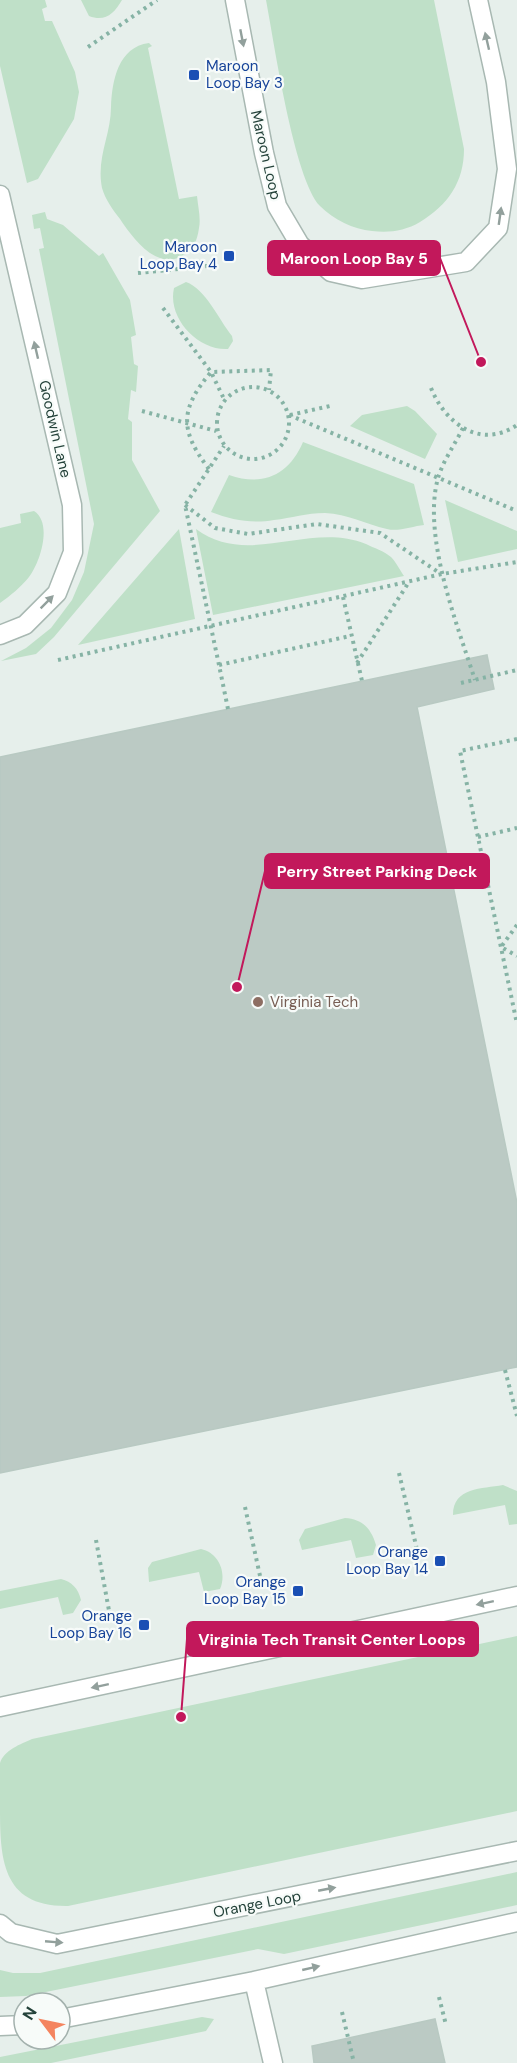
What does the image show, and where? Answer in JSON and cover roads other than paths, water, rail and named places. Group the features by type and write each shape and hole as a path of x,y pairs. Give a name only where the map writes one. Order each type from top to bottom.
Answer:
{"street":[{"name":"Maroon Loop","path":"235,0 264,153 278,206 300,245 331,272 362,279 466,262 498,228 507,169 496,82 478,0"},
{"name":"Goodwin Lane","path":"0,195 72,505 74,552 57,593 25,625 0,634"},
{"path":"0,1707 517,1596"},
{"name":"Orange Loop","path":"0,1924 11,1933 57,1944 517,1851"},
{"path":"72,2017 254,1981 517,1922"},
{"path":"254,1981 273,2063"}],"place":[{"name":"Maroon Loop Bay 3","path":"194,75"},
{"name":"Maroon Loop Bay 4","path":"229,256"},
{"name":"Maroon Loop Bay 5","path":"481,362"},
{"name":"Perry Street Parking Deck","path":"237,987"},
{"name":"Virginia Tech","path":"258,1002"},
{"name":"Orange Loop Bay 14","path":"440,1561"},
{"name":"Orange Loop Bay 15","path":"298,1591"},
{"name":"Orange Loop Bay 16","path":"144,1625"},
{"name":"Virginia Tech Transit Center Loops","path":"181,1717"}]}
